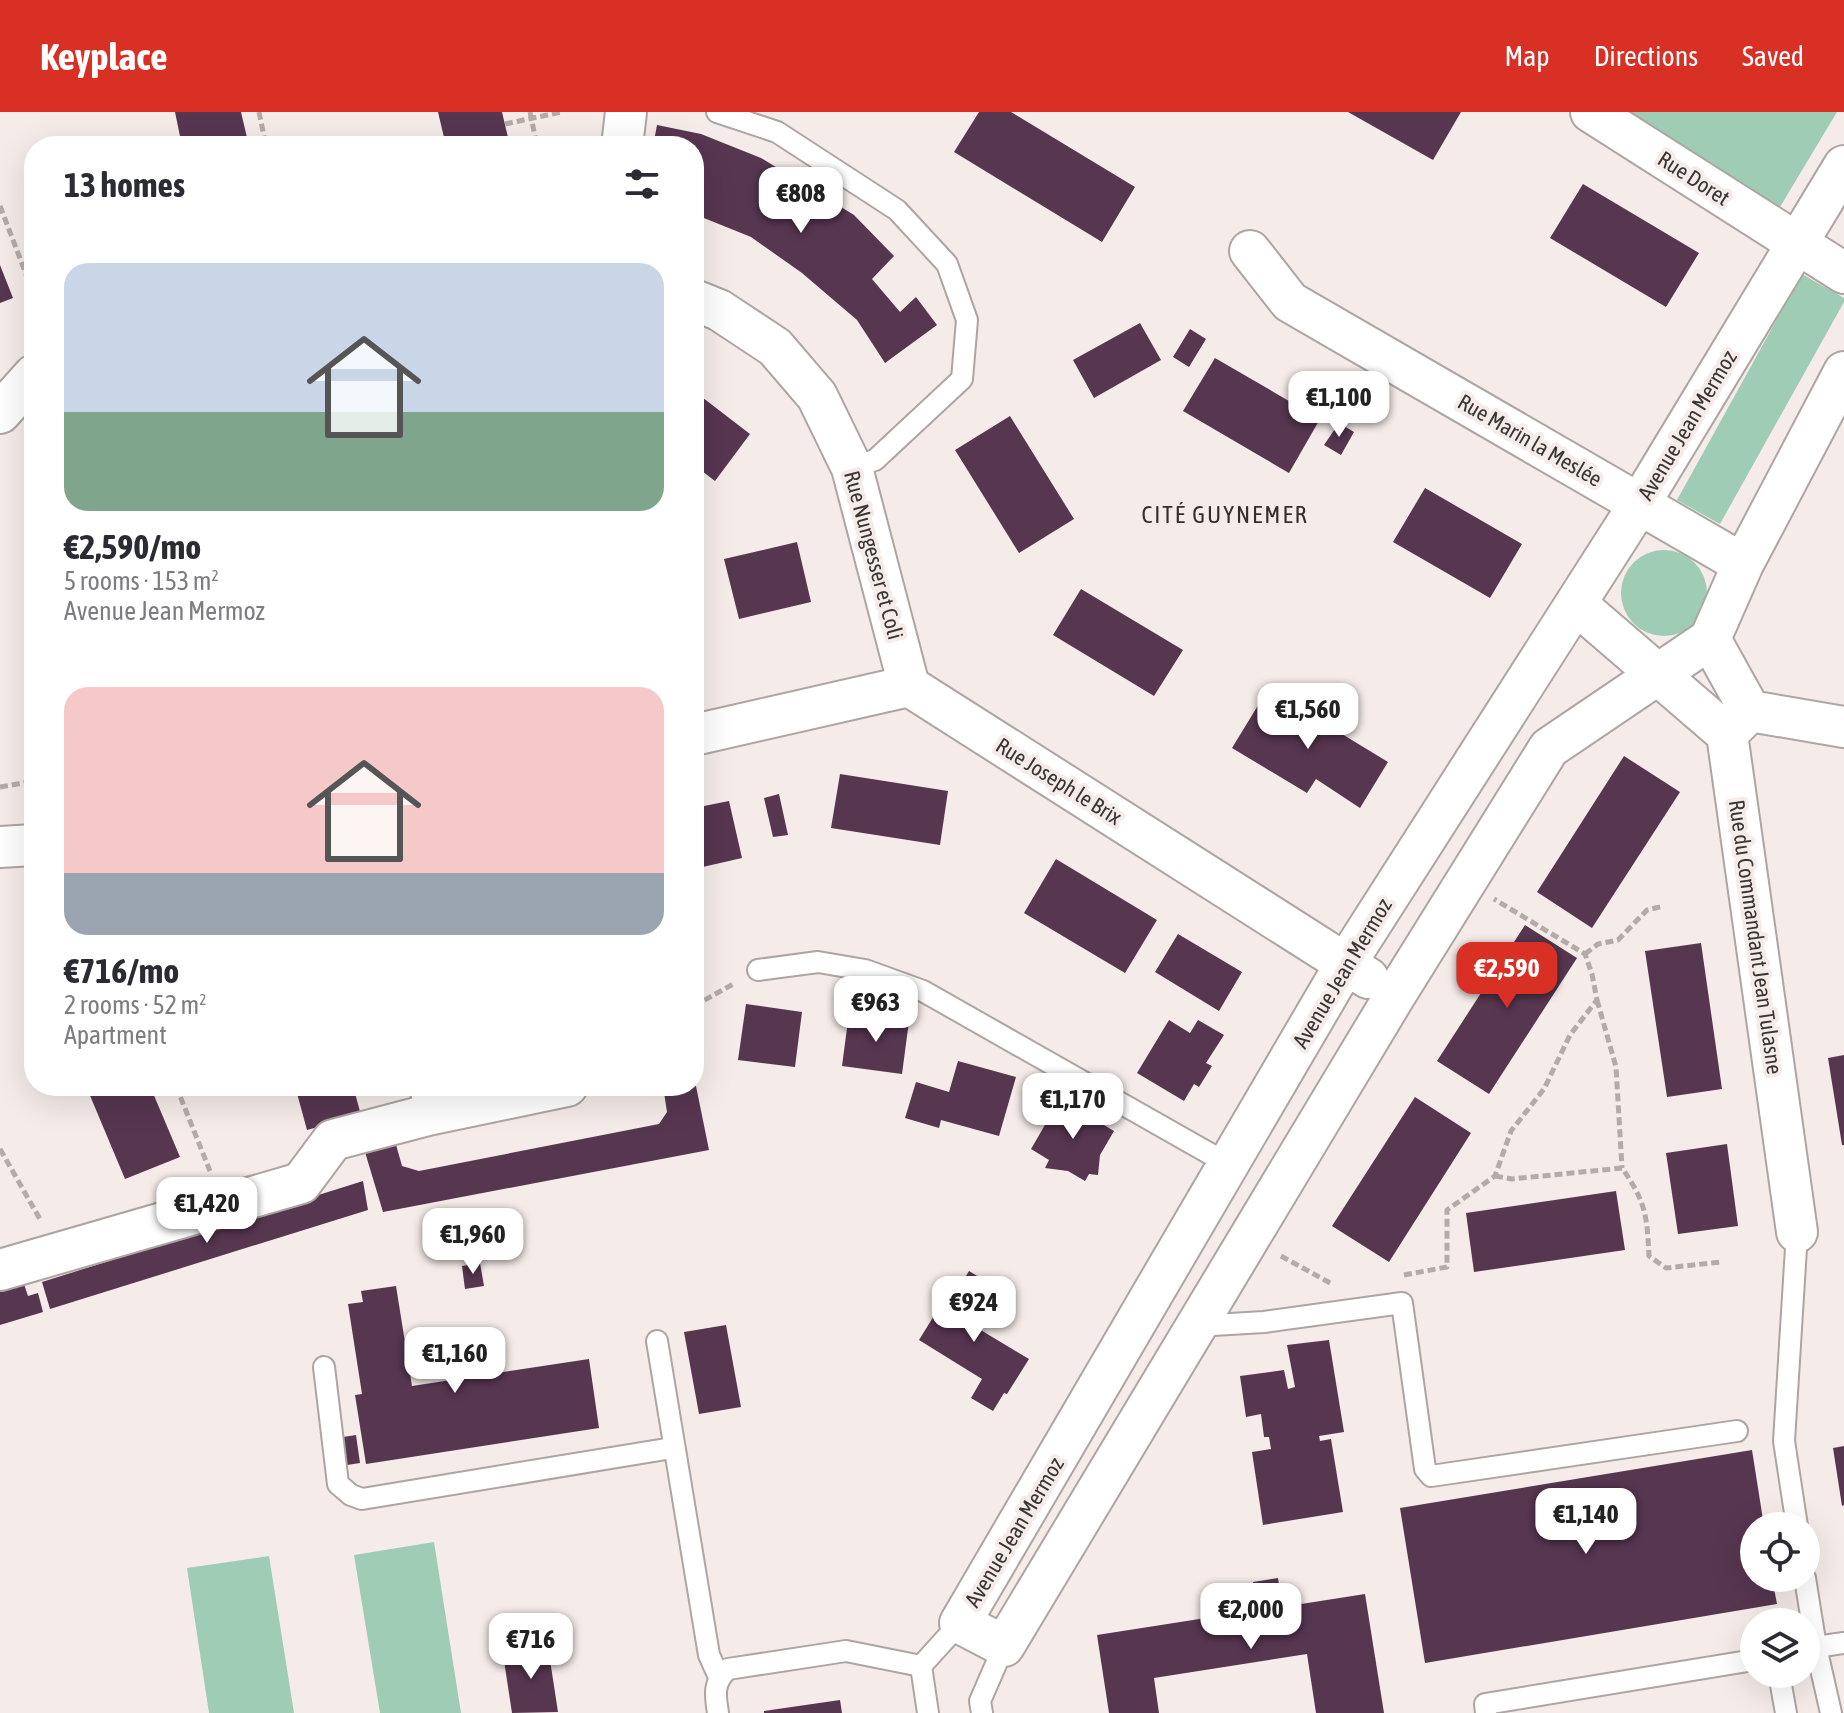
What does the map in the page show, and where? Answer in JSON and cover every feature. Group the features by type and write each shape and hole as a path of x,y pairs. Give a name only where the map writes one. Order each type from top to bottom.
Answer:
{"street":[{"path":"623,136 626,112"},
{"name":"Rue Doret","path":"1591,112 1797,244"},
{"name":"Avenue Jean Mermoz","path":"1004,1646 960,1623 1346,963 1640,503 1844,166"},
{"path":"1797,244 1844,273"},
{"name":"Rue Marin la Meslée","path":"1250,251 1290,302 1743,564"},
{"name":"Rue Nungesser et Coli","path":"704,304 719,310 775,347 817,396 852,468 909,686"},
{"path":"1004,1646 1394,997 1549,748 1710,639 1743,564 1844,372"},
{"path":"0,413 24,386"},
{"path":"1576,604 1656,674 1739,723 1844,727"},
{"path":"1710,639 1739,723"},
{"path":"704,733 909,686"},
{"name":"Rue Joseph le Brix","path":"909,686 1346,963 1394,997"},
{"name":"Rue du Commandant Jean Tulasne","path":"1739,723 1797,1232"},
{"path":"0,847 24,846"},
{"path":"0,1270 301,1183 333,1140 424,1101 472,1096"}],"lane":[{"path":"717,112 777,132 897,210 947,264 967,320 962,379 875,460 852,468"},
{"path":"758,970 818,962 865,970 923,991 1228,1164"},
{"path":"1795,1512 1784,1441 1797,1232"},
{"path":"1196,1326 1264,1322 1402,1303 1425,1469 1431,1476 1737,1431"},
{"path":"657,1341 672,1448 709,1655 719,1677"},
{"path":"324,1367 338,1484 351,1495 362,1499 672,1448"},
{"path":"921,1666 960,1623"},
{"path":"1820,1646 1844,1643"},
{"path":"982,1713 980,1701 1004,1646"},
{"path":"718,1713 715,1687 719,1677 728,1669 846,1651 921,1666"},
{"path":"1486,1713 1485,1704 1740,1662"},
{"path":"1820,1665 1831,1713"},
{"path":"921,1666 928,1713"},
{"path":"1782,1688 1786,1713"}],"path":[{"path":"259,112 264,136"},
{"path":"505,124 530,115 561,112"},
{"path":"530,115 535,136"},
{"path":"0,206 24,269"},
{"path":"0,787 24,783"},
{"path":"1466,881 1585,954 1616,1067 1622,1168 1640,1194 1649,1256 1666,1268 1721,1262"},
{"path":"1585,954 1598,944 1618,940 1647,910 1664,906"},
{"path":"704,1000 758,970"},
{"path":"1391,1277 1447,1267 1447,1210 1495,1176 1511,1131 1544,1089 1570,1035 1597,1000"},
{"path":"178,1096 223,1205"},
{"path":"0,1149 60,1253"},
{"path":"1495,1176 1512,1179 1622,1168"},
{"path":"1249,1238 1336,1286"}],"green space":[{"path":"1615,112 1837,112 1780,207 1768,204"},
{"path":"1802,274 1844,298 1844,302 1720,524 1677,500"},
{"path":"1664,550 1688,557 1700,569 1707,593 1700,617 1688,629 1664,636 1640,629 1628,617 1621,593 1628,569 1640,557"},
{"path":"434,1542 461,1713 380,1713 354,1555"},
{"path":"269,1556 294,1713 209,1713 187,1568"}],"building":[{"path":"175,112 241,112 247,136 180,136"},
{"path":"438,112 502,112 508,136 444,136"},
{"path":"979,112 1011,112 1135,187 1102,242 954,152"},
{"path":"1348,112 1461,112 1433,160"},
{"path":"657,125 701,134 761,158 854,215 894,256 872,279 900,312 916,297 937,325 885,363 857,320 802,273 751,237 704,218 704,136 655,136"},
{"path":"1583,184 1699,253 1666,307 1550,238"},
{"path":"0,265 13,298 0,303"},
{"path":"1140,323 1161,360 1094,398 1073,360"},
{"path":"1190,329 1206,339 1189,367 1173,357"},
{"path":"1215,358 1320,419 1289,473 1183,411"},
{"path":"704,399 750,434 715,481 704,473"},
{"path":"1010,416 1074,519 1019,553 955,450"},
{"path":"1339,423 1354,432 1341,455 1324,445"},
{"path":"1425,488 1522,544 1490,598 1393,542"},
{"path":"797,542 811,602 739,619 724,559"},
{"path":"1081,589 1183,650 1154,696 1053,635"},
{"path":"1268,689 1388,762 1360,808 1316,779 1307,793 1232,748"},
{"path":"1624,756 1680,792 1592,928 1537,892"},
{"path":"840,774 948,791 940,845 831,828"},
{"path":"779,794 788,835 773,837 764,798"},
{"path":"729,801 742,858 704,867 704,806"},
{"path":"1056,859 1157,920 1125,973 1024,913"},
{"path":"1525,925 1577,958 1489,1094 1437,1061"},
{"path":"1178,934 1242,972 1219,1011 1155,972"},
{"path":"1701,943 1722,1089 1667,1097 1645,951"},
{"path":"746,1004 802,1012 795,1067 738,1060"},
{"path":"849,1013 909,1021 902,1074 842,1066"},
{"path":"1169,1020 1190,1033 1198,1020 1224,1035 1206,1063 1212,1066 1199,1087 1194,1084 1184,1101 1137,1073"},
{"path":"1844,1055 1844,1145 1842,1145 1828,1058"},
{"path":"958,1061 1016,1077 999,1136 941,1120 939,1128 905,1118 916,1082 949,1092"},
{"path":"90,1096 154,1096 180,1157 125,1179"},
{"path":"298,1096 356,1096 361,1115 307,1130"},
{"path":"665,1096 698,1096 709,1150 383,1212 362,1142 393,1134 402,1166 419,1171 659,1124 667,1112"},
{"path":"1415,1097 1471,1133 1389,1262 1332,1226"},
{"path":"1060,1099 1114,1131 1100,1155 1098,1175 1089,1174 1085,1181 1068,1171 1045,1168 1049,1160 1031,1149"},
{"path":"1727,1144 1738,1226 1678,1234 1666,1153"},
{"path":"363,1181 368,1210 50,1309 42,1282"},
{"path":"1616,1191 1625,1250 1474,1272 1466,1213"},
{"path":"480,1263 484,1286 465,1289 462,1266"},
{"path":"969,1271 992,1285 969,1323 1029,1359 993,1411 971,1398 982,1379 919,1340 940,1306 946,1309"},
{"path":"23,1281 28,1296 38,1293 43,1312 0,1325 0,1289"},
{"path":"396,1286 412,1386 589,1359 599,1428 366,1464 355,1395 362,1394 348,1304 363,1302 361,1291"},
{"path":"726,1325 741,1407 699,1414 684,1332"},
{"path":"1329,1340 1344,1432 1319,1436 1320,1441 1331,1439 1343,1512 1263,1525 1252,1452 1271,1449 1269,1437 1264,1437 1261,1414 1246,1417 1240,1376 1284,1370 1288,1389 1295,1387 1287,1345"},
{"path":"356,1435 360,1463 347,1465 343,1437"},
{"path":"1844,1446 1844,1505 1842,1506 1833,1448"},
{"path":"1752,1450 1762,1512 1740,1512 1740,1592 1775,1592 1777,1604 1425,1663 1400,1508"},
{"path":"1278,1578 1282,1607 1365,1594 1384,1713 1316,1713 1307,1654 1154,1678 1159,1713 1109,1713 1097,1635 1257,1610 1253,1582"},
{"path":"548,1647 558,1712 512,1713 503,1654"},
{"path":"840,1700 842,1713 764,1713 764,1711"}],"district":[{"name":"CITÉ GUYNEMER","path":"1225,514"}]}
